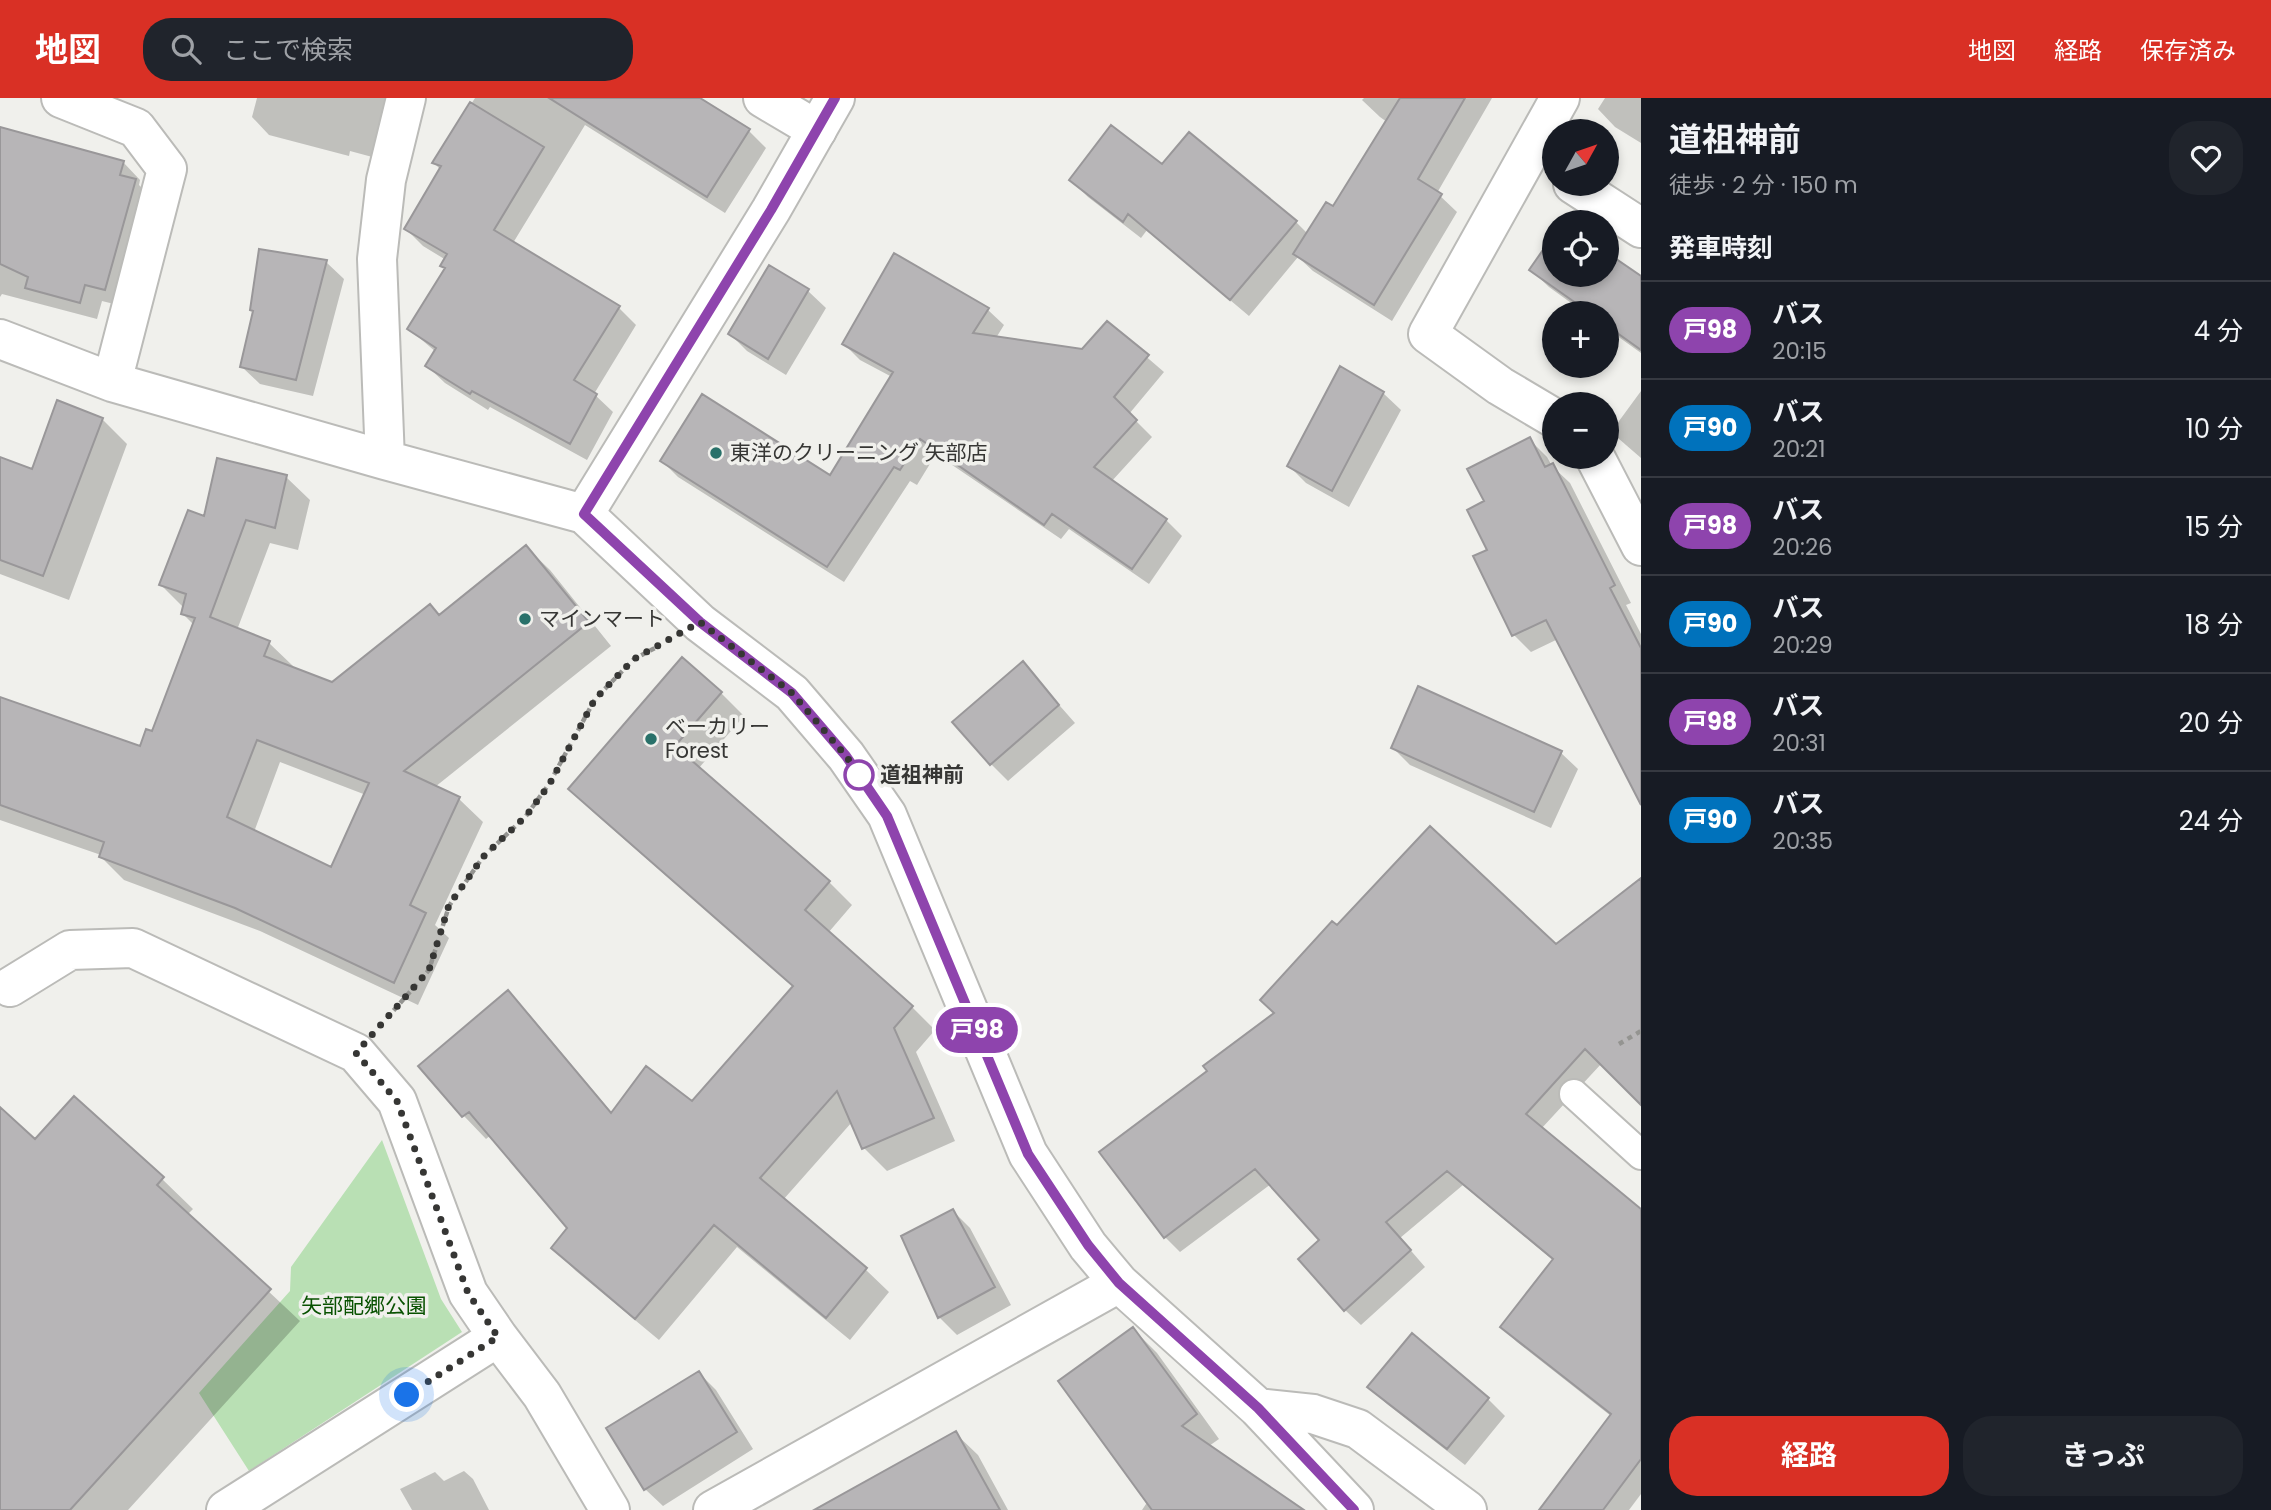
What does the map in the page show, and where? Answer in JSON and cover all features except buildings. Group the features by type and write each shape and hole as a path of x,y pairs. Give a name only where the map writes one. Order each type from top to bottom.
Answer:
{"street":[{"path":"61,98 136,128 167,169 112,382"},
{"path":"385,460 377,259 386,180 406,98"},
{"path":"584,514 771,210 826,114 763,98"},
{"path":"1542,411 1500,386 1428,334 1541,163 1560,98"},
{"path":"1592,196 1641,228"},
{"path":"0,339 112,382 584,514 700,622 792,693 846,756 887,816 1028,1154 1088,1245 1119,1283 1258,1408 1354,1510"},
{"path":"1601,469 1641,546"},
{"path":"10,987 70,950 133,948 356,1053 397,1101 468,1293 542,1395 610,1510"},
{"path":"713,1510 1119,1283"},
{"path":"226,1510 498,1337"},
{"path":"1258,1408 1312,1414 1358,1429 1466,1510"}],"lane":[{"path":"1574,1094 1641,1155"}],"path":[{"path":"356,1053 429,970 449,905 483,857 526,816 549,785 595,699 634,659 700,622"},
{"path":"1619,1044 1641,1031"}],"green space":[{"name":"矢部配郷公園","path":"382,1140 441,1299 462,1332 249,1471 199,1393 290,1291 291,1267"}],"bus line":[{"name":"戸98","path":"835,98 771,210 584,514 700,622 792,693 846,756 887,816 1028,1154 1088,1245 1119,1283 1258,1408 1354,1510"}],"place":[{"name":"東洋のクリーニング 矢部店","path":"716,453"},
{"name":"マインマート","path":"525,619"},
{"name":"ベーカリー Forest","path":"651,739"},
{"name":"道祖神前","path":"859,775"}],"route":[{"path":"407,1395 498,1337 468,1293 397,1101 356,1053 429,970 449,905 483,857 526,816 549,785 595,699 634,659 700,622 792,693 859,775"}]}
